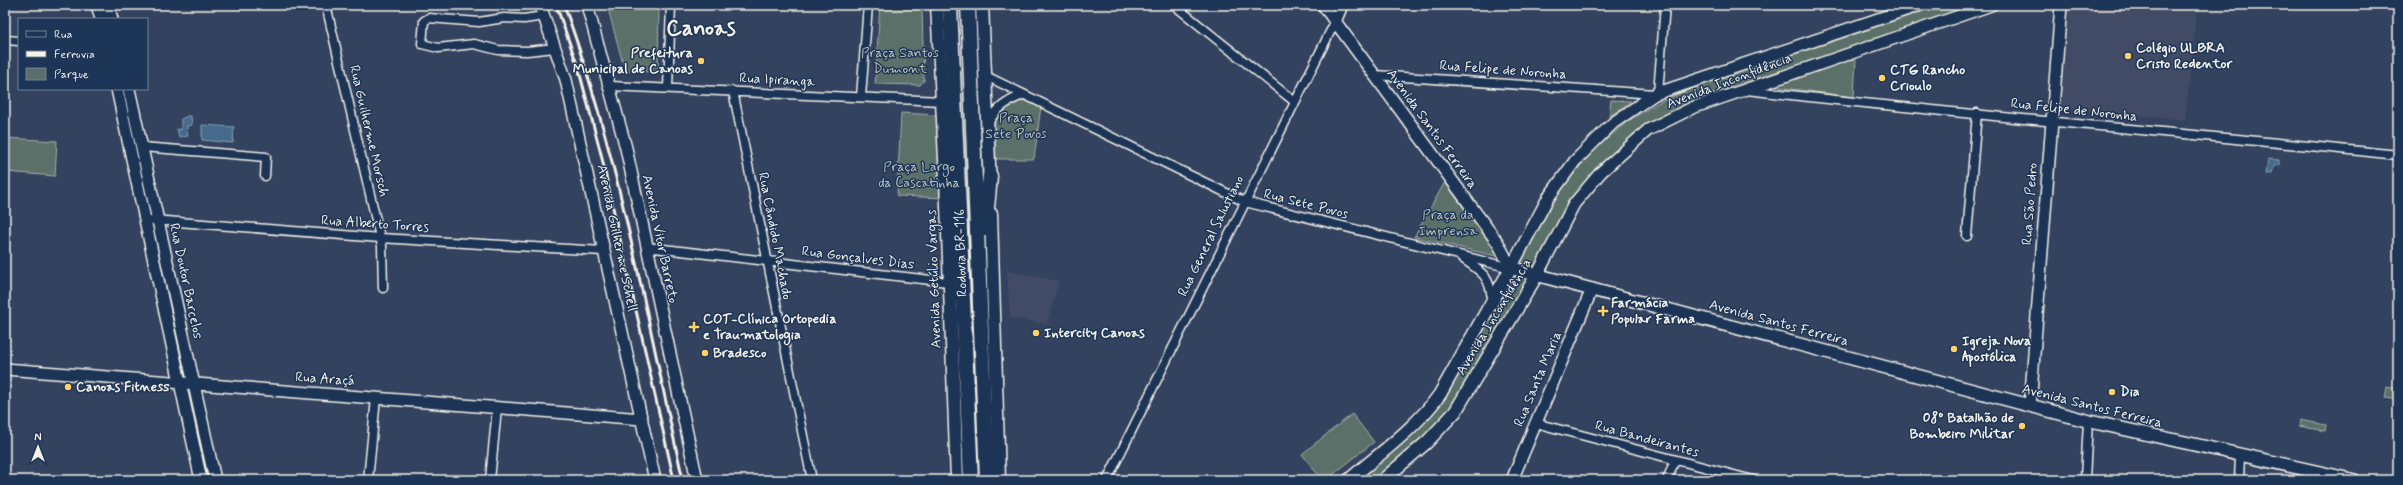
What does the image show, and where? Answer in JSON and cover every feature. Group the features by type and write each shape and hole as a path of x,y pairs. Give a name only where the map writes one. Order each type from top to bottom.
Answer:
{"highway":[{"name":"Rodovia BR-116","path":"950,5 970,480"},
{"name":"Rodovia BR-116","path":"968,5 987,480"},
{"path":"980,281 990,176"},
{"path":"946,178 961,246"}],"main road":[{"path":"97,5 101,18"},
{"path":"108,5 112,18"},
{"name":"Avenida Vitor Barreto","path":"586,5 610,86 626,148 696,480"},
{"name":"Avenida Getúlio Vargas","path":"937,5 946,178 948,282 957,480"},
{"path":"982,5 990,176 999,480"},
{"name":"Avenida Santos Ferreira","path":"1323,5 1498,243 1511,268 2088,421 2240,456 2354,480"},
{"name":"Rua General Salustiano","path":"1335,22 1342,5"},
{"name":"Avenida Inconfidência","path":"1349,480 1408,430 1440,394 1511,268 1548,198 1575,161 1613,123 1657,94 1920,5"},
{"name":"Avenida Inconfidência","path":"1383,480 1427,442 1454,412 1538,275 1574,204 1601,172 1648,130 1692,108 1991,5"},
{"name":"Rua São Pedro","path":"2030,406 2061,5"},
{"name":"Avenida Guilherme Schell","path":"542,10 568,87 603,251 656,480"},
{"name":"Rua Doutor Barcelos","path":"117,90 201,480"},
{"name":"Rua Doutor Barcelos","path":"130,90 215,480"},
{"name":"Rua Santa Maria","path":"1512,480 1592,289"},
{"name":"Rua Araçá","path":"5,369 642,419"}],"street":[{"name":"Rua Guilherme Morsch","path":"326,5 380,238 383,288"},
{"path":"668,88 671,5"},
{"path":"861,97 868,5"},
{"path":"1174,5 1295,102"},
{"path":"1657,94 1665,5"},
{"path":"542,10 524,19 504,18 479,22 429,18 424,21 422,44 438,48 474,44 498,50 512,51 546,51 555,48"},
{"name":"Rua General Salustiano","path":"1107,480 1244,202 1335,22"},
{"path":"5,40 18,41"},
{"name":"Rua Felipe de Noronha","path":"1374,74 1657,94"},
{"name":"Rua Sete Povos","path":"986,76 1244,202 1511,268"},
{"name":"Rua Ipiranga","path":"610,86 942,101"},
{"name":"Rua Felipe de Noronha","path":"1747,90 1883,106 1977,113 2398,155"},
{"name":"Rua Cândido Machado","path":"733,91 766,260 812,480"},
{"path":"1630,92 1633,96 1636,107"},
{"path":"988,124 1000,106 1023,95"},
{"path":"1967,236 1977,113"},
{"path":"142,147 266,157 265,176"},
{"name":"Rua Alberto Torres","path":"146,220 380,238 603,251"},
{"name":"Rua Gonçalves Dias","path":"646,247 948,282"},
{"name":"Rua Sete Povos","path":"1460,256 1485,275 1489,282 1492,300"},
{"path":"368,480 376,398"},
{"path":"490,480 497,408"},
{"path":"2085,480 2088,421"},
{"name":"Rua Bandeirantes","path":"1536,423 1753,480"},
{"path":"2239,480 2240,456"},
{"path":"1667,480 1675,460"}],"shaded area":[{"name":"Colégio ULBRA Cristo Redentor","path":"2068,5 2197,5 2185,120 2060,108"},
{"path":"191,116 192,125 187,126 188,136 179,137 177,129 181,130 181,119"},
{"path":"202,125 234,127 233,143 202,140"},
{"path":"2268,159 2279,160 2279,165 2274,166 2272,174 2266,174"},
{"path":"1007,271 1059,281 1047,324 1010,318"}],"green space":[{"path":"607,5 659,5 658,72 625,71"},
{"name":"Praça Santos Dumont","path":"880,5 922,7 924,81 920,85 875,84"},
{"path":"1941,5 1981,5 1693,104 1597,170 1541,258 1454,407 1425,439 1377,480 1357,480 1441,399 1560,191 1591,152 1628,121 1661,101 1688,90"},
{"path":"1856,57 1854,97 1769,86"},
{"name":"Praça Sete Povos","path":"1022,98 1041,106 1034,159 996,159 994,120 1000,111"},
{"path":"1611,100 1631,101 1609,117"},
{"name":"Praça Largo da Cascatinha","path":"901,113 938,115 943,198 897,196"},
{"path":"5,138 57,141 55,176 5,172"},
{"name":"Praça da Imprensa","path":"1445,182 1500,257 1414,237"},
{"path":"2387,387 2398,389 2398,400 2385,398"},
{"path":"1352,414 1374,442 1326,480 1322,480 1302,454"},
{"path":"2300,420 2326,425 2325,431 2299,426"}],"railway":[{"path":"556,5 578,67 601,154 674,480"},
{"path":"564,5 584,63 617,181 683,480"}],"place":[{"name":"Colégio ULBRA Cristo Redentor","path":"2128,56"},
{"name":"Prefeitura Municipal de Canoas","path":"701,61"},
{"name":"CTG Rancho Crioulo","path":"1882,78"},
{"name":"Farmácia Popular Farma","path":"1603,311"},
{"name":"COT-Clínica Ortopedia e Traumatologia","path":"694,327"},
{"name":"Intercity Canoas","path":"1036,333"},
{"name":"Igreja Nova Apostólica","path":"1954,349"},
{"name":"Bradesco","path":"705,353"},
{"name":"Canoas Fitness","path":"68,387"},
{"name":"Dia","path":"2112,392"},
{"name":"08º Batalhão de Bombeiro Militar","path":"2022,426"}],"district":[{"name":"Canoas","path":"701,29"}]}
